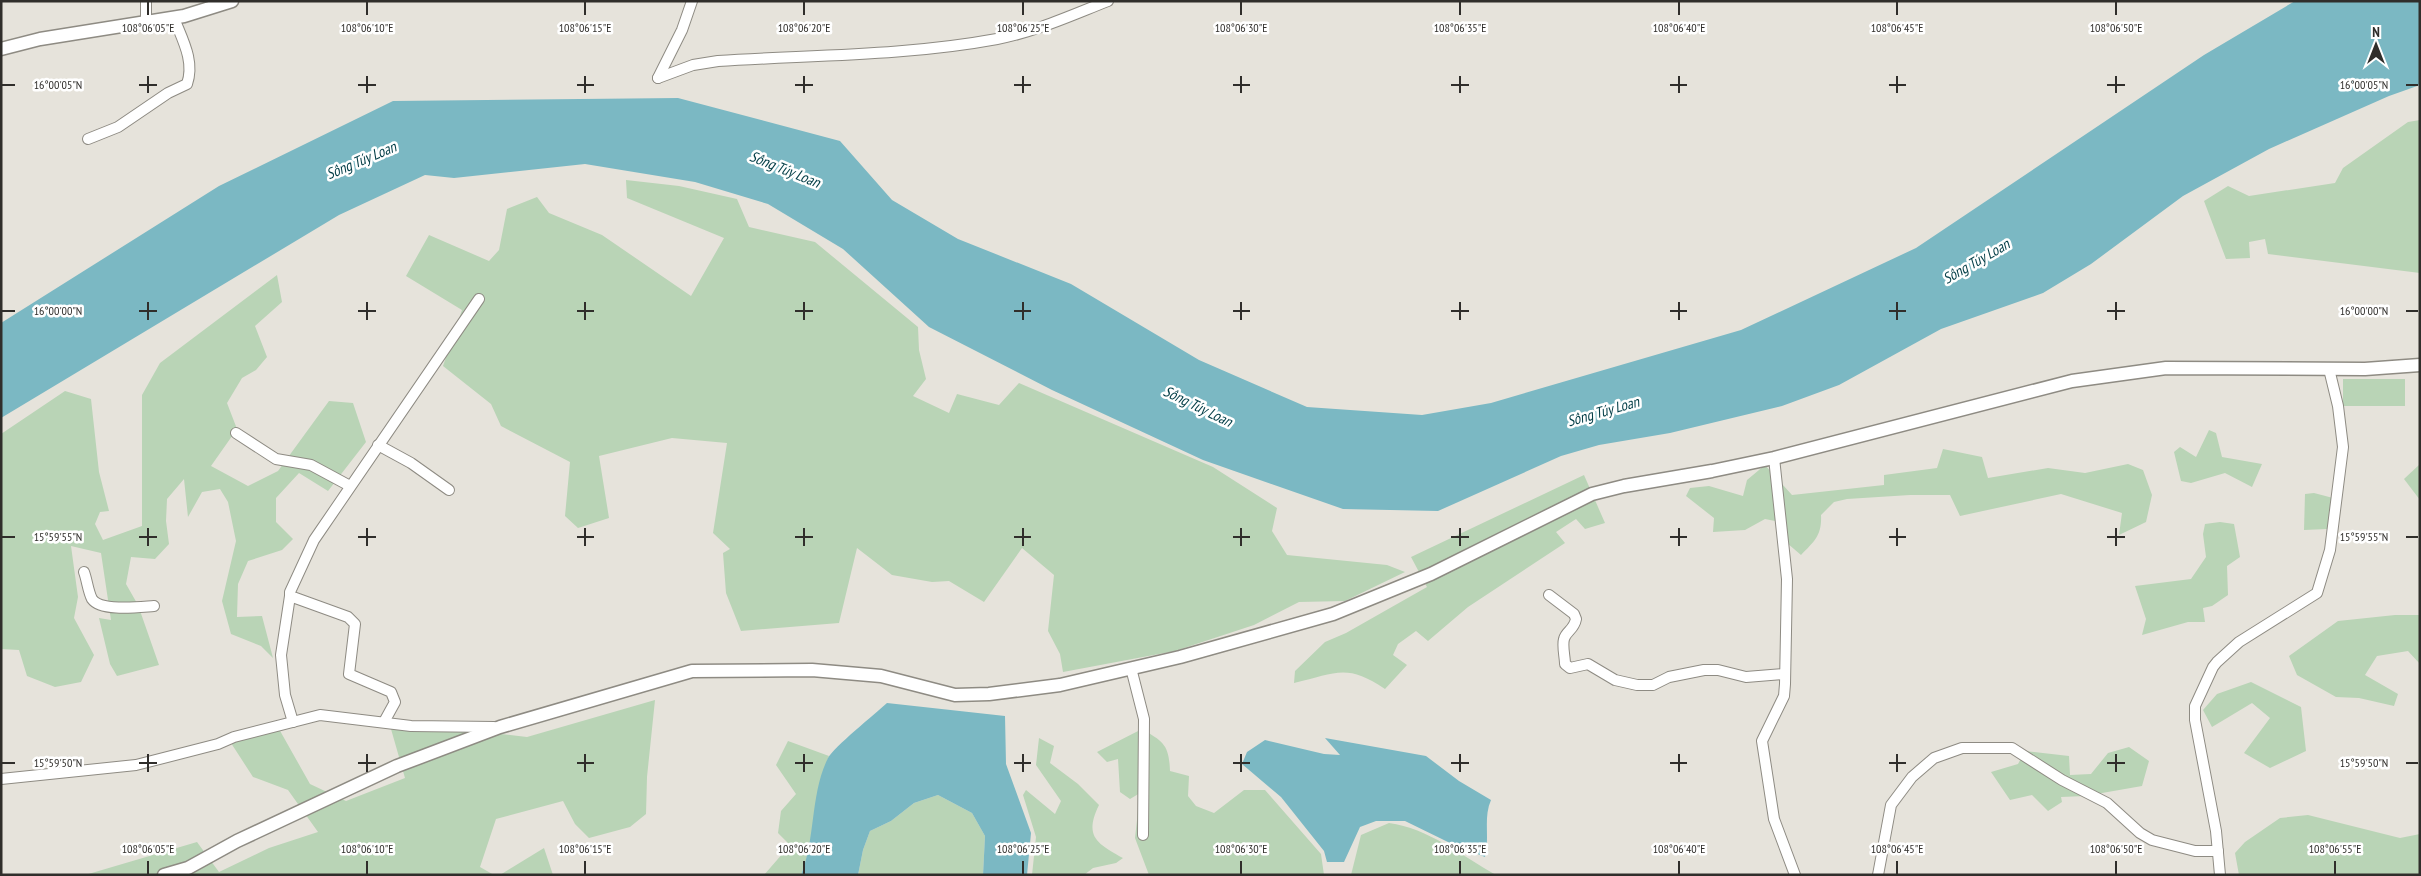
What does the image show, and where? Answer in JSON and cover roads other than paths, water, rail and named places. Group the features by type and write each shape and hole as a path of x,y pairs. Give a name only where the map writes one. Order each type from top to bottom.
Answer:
{"street":[{"path":"146,1 146,23"},
{"path":"1,49 40,38 174,18 232,1"},
{"path":"692,1 682,30 658,78 692,64 718,61 901,53 999,39 1036,28 1108,1"},
{"path":"88,139 118,127 168,93 187,84 190,74 190,59 174,18"},
{"path":"293,722 285,695 281,654 290,596 314,540 479,299"},
{"path":"164,875 188,868 238,841 397,766 500,727 692,671 832,672 881,676 955,695 989,694 1060,685 1266,634 1333,614 1431,574 1592,494 1624,486 1774,458 2072,381 2166,368 2329,369 2420,365"},
{"path":"2220,875 2218,851 2195,720 2195,706 2213,667 2218,662 2239,642 2317,593 2321,583 2330,550 2343,448 2338,406 2329,369"},
{"path":"236,432 276,459 311,465 350,486"},
{"path":"378,445 411,463 449,490"},
{"path":"1774,458 1787,580 1784,696 1762,741 1774,819 1795,875"},
{"path":"84,572 91,595 99,605 108,607 154,606"},
{"path":"1549,595 1574,614 1576,619 1574,629 1565,637 1564,642 1565,664 1570,668 1588,664 1615,680 1637,686 1653,685 1669,677 1704,670 1718,670 1746,678 1784,674"},
{"path":"290,596 348,617 355,624 349,674 391,692 395,702 384,722"},
{"path":"1131,668 1144,719 1143,835"},
{"path":"1,779 136,765 320,715 411,726 500,727"},
{"path":"1878,875 1891,805 1912,777 1934,758 1962,748 2012,748 2062,780 2107,803 2140,833 2152,840 2172,847 2195,851 2218,851"}],"water":[{"name":"Sông Túy Loan","path":"2295,1 2420,1 2420,85 2389,96 2269,149 2183,196 2091,264 2043,293 1941,329 1839,385 1782,406 1670,433 1599,445 1561,456 1438,511 1343,509 1203,460 1052,390 929,327 843,249 768,204 695,182 585,164 454,178 425,175 339,215 1,418 1,323 219,186 393,101 678,98 840,141 892,200 958,239 1071,284 1199,360 1307,407 1422,415 1491,403 1741,330 1916,248 2204,55"},
{"path":"887,703 1005,716 1006,764 1031,833 1027,875 983,875 985,836 972,813 938,795 914,803 891,821 870,831 863,850 858,875 801,875 809,846 818,786 828,758 846,739"},
{"path":"1325,738 1426,756 1459,781 1491,800 1487,814 1485,857 1450,843 1405,821 1376,821 1360,827 1344,862 1327,862 1324,851 1281,797 1242,764 1247,752 1265,740 1324,754 1340,755"}]}
